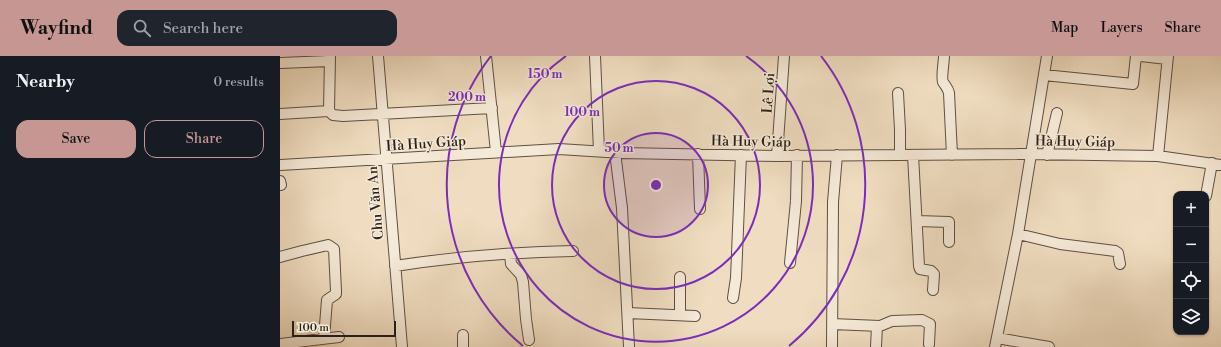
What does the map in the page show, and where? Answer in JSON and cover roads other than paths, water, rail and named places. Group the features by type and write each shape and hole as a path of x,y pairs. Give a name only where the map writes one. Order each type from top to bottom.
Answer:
{"street":[{"name":"Chu Văn An","path":"378,56 385,160 402,347"},
{"path":"486,56 496,152"},
{"path":"595,56 599,151"},
{"name":"Lê Lợi","path":"777,156 784,56"},
{"path":"944,56 943,82 948,88 949,93 952,155"},
{"path":"1047,56 1018,234 996,342 1049,347"},
{"path":"1044,75 1133,84 1136,56"},
{"path":"1141,56 1168,57 1158,156"},
{"path":"280,63 330,59 329,111"},
{"path":"898,93 900,155"},
{"path":"280,114 329,111 333,115 343,116 492,108"},
{"path":"1047,155 1057,113"},
{"name":"Hà Huy Giáp","path":"280,165 559,149 615,152 777,156 1031,154 1158,156 1216,164"},
{"path":"615,152 622,208 629,347"},
{"path":"698,154 700,210"},
{"path":"733,298 736,278 741,155"},
{"path":"790,263 796,201 796,155"},
{"path":"832,347 833,202 837,155"},
{"path":"913,155 919,266 920,269 933,272 934,290"},
{"path":"1208,191 1216,164"},
{"path":"917,221 949,222 949,242"},
{"path":"1018,234 1060,244 1114,251 1118,253 1120,264"},
{"path":"280,258 328,245 334,249 336,294 327,300 324,338"},
{"path":"395,266 447,258 573,251"},
{"path":"510,254 511,264 521,275 523,282 529,340"},
{"path":"680,277 680,315"},
{"path":"628,313 696,316"},
{"path":"832,324 877,326 897,320 925,320 931,327 929,344"},
{"path":"876,347 877,326"},
{"path":"463,335 463,347"},
{"path":"280,344 311,344 324,338 339,337"}]}
